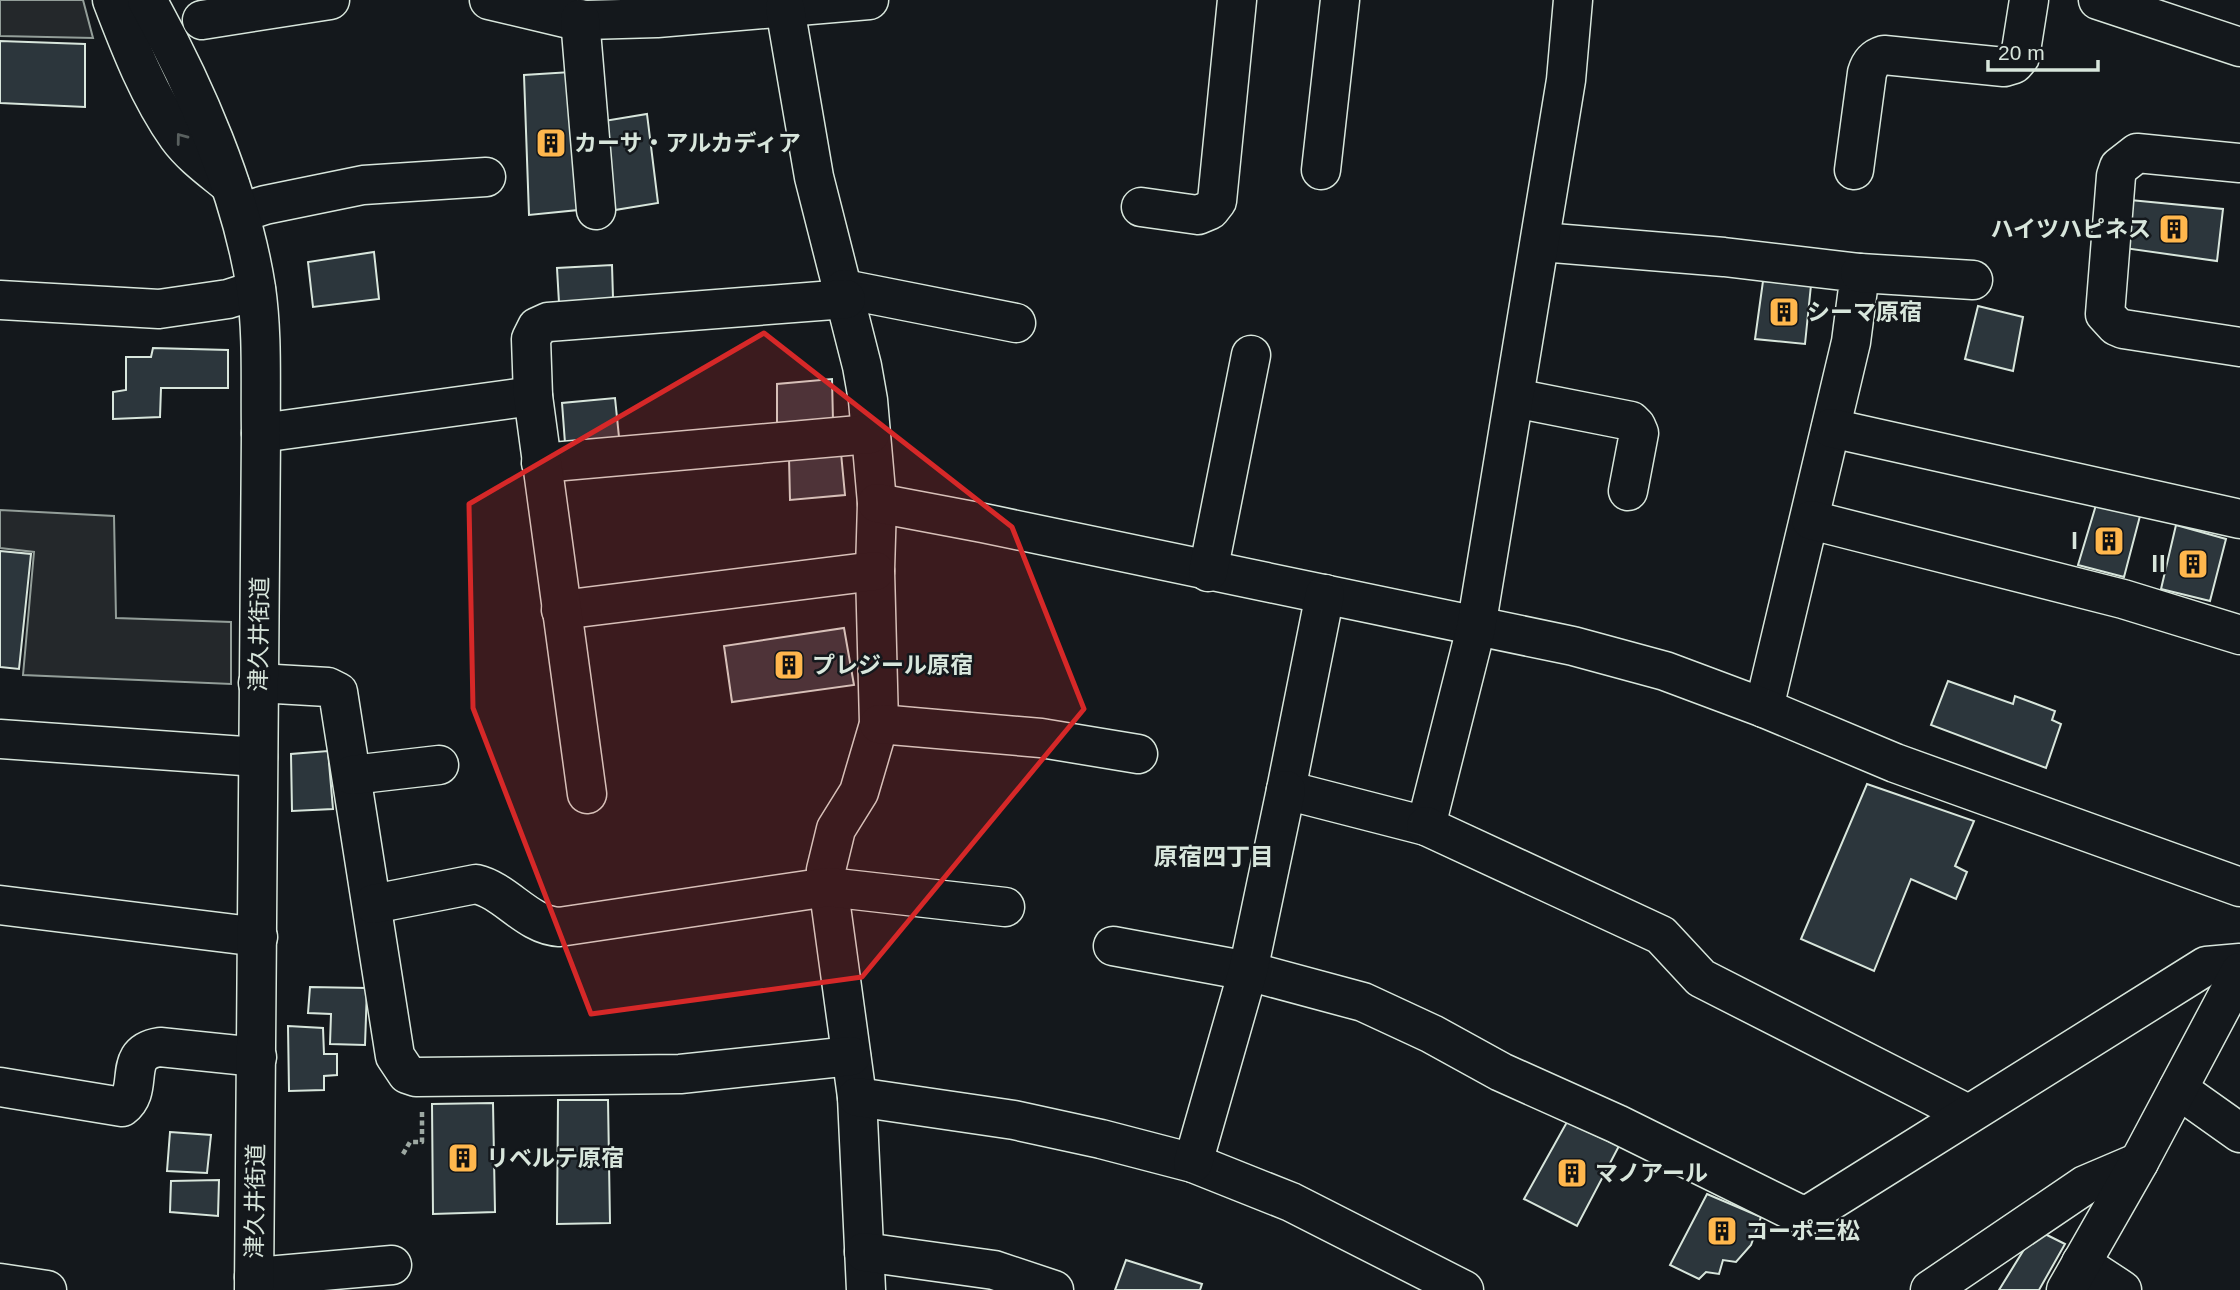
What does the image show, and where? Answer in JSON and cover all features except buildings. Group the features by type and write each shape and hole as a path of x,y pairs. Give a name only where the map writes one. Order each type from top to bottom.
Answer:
{"main road":[{"path":"112,0 149,87 178,137 235,199 265,205 363,185 486,177"},
{"name":"津久井街道","path":"147,0 190,83 235,199 259,314 261,432 254,1283"},
{"path":"190,83 201,10 330,0"},
{"path":"489,0 580,19 657,19 869,0"},
{"path":"1141,207 1198,215 1210,210 1217,201 1237,0"},
{"path":"1321,170 1340,0"},
{"path":"1426,825 1476,628 1541,242 1566,80 1573,0"},
{"path":"1854,170 1867,73 1876,58 1884,55 2004,67 2014,64 2020,57 2029,0"},
{"path":"2098,0 2240,47"},
{"path":"785,8 814,177 862,366 877,503 875,571 879,724 859,792 836,829 826,870 857,1097 866,1290"},
{"path":"580,19 596,210"},
{"path":"2240,163 2137,153 2119,167 2116,176 2105,314 2116,326 2123,329 2240,347"},
{"path":"1541,242 1724,257 1860,273 1973,280"},
{"path":"1764,708 1811,520 1851,342 1860,273"},
{"path":"0,300 159,309 228,299 256,290"},
{"path":"587,794 533,396 531,339 537,327 548,322 845,294 1016,323"},
{"path":"1208,572 1251,355"},
{"path":"261,432 533,396"},
{"path":"1515,398 1631,421 1639,433 1628,491"},
{"path":"1831,428 2240,519"},
{"path":"541,463 870,434"},
{"path":"877,503 1573,646 1665,671 1764,708 1895,763 2240,887"},
{"path":"1811,520 2123,598 2240,635"},
{"path":"561,610 875,571"},
{"path":"1193,1163 1248,971 1325,594"},
{"path":"258,683 328,687 338,692 395,1056 407,1074 416,1077 680,1074 851,1056"},
{"path":"879,724 1041,738 1138,754"},
{"path":"0,739 258,757"},
{"path":"352,775 439,765"},
{"path":"1286,790 1426,825 1661,934 1701,978 1968,1114"},
{"path":"373,904 475,884 490,889 543,923 558,927 828,887 1005,907"},
{"path":"0,905 257,937"},
{"path":"1113,946 1248,971 1363,1002 1432,1034 1501,1072 1617,1124 1797,1213 1808,1215 2206,966 2240,963"},
{"path":"2122,1290 2073,1276 2139,1162 2240,972"},
{"path":"0,1087 122,1107 132,1097 136,1062 142,1053 151,1048 257,1057"},
{"path":"2178,1089 2240,1132"},
{"path":"857,1097 1014,1120 1193,1163 1292,1202 1464,1290"},
{"path":"1930,1290 2085,1185 2139,1162"},
{"path":"864,1252 994,1270 1054,1290"},
{"path":"254,1283 392,1265"},
{"path":"0,1283 47,1290"}],"path":[{"path":"403,1154 410,1142 422,1142"}],"highlighted area":[{"path":"764,333 1012,527 1084,709 862,977 591,1014 473,708 469,504"}],"shaded area":[{"path":"0,0 83,0 93,38 0,36"},
{"path":"0,510 114,516 116,618 231,622 231,684 23,675 34,552 0,548"}],"place":[{"name":"カーサ・アルカディア","path":"551,143"},
{"name":"ハイツハピネス","path":"2174,229"},
{"name":"シーマ原宿","path":"1784,312"},
{"name":"Ⅰ","path":"2109,541"},
{"name":"Ⅱ","path":"2193,564"},
{"name":"プレジール原宿","path":"789,665"},
{"name":"リベルテ原宿","path":"463,1158"},
{"name":"マノアール","path":"1572,1173"},
{"name":"コーポ三松","path":"1722,1231"}],"district":[{"name":"原宿四丁目","path":"1214,856"}]}
